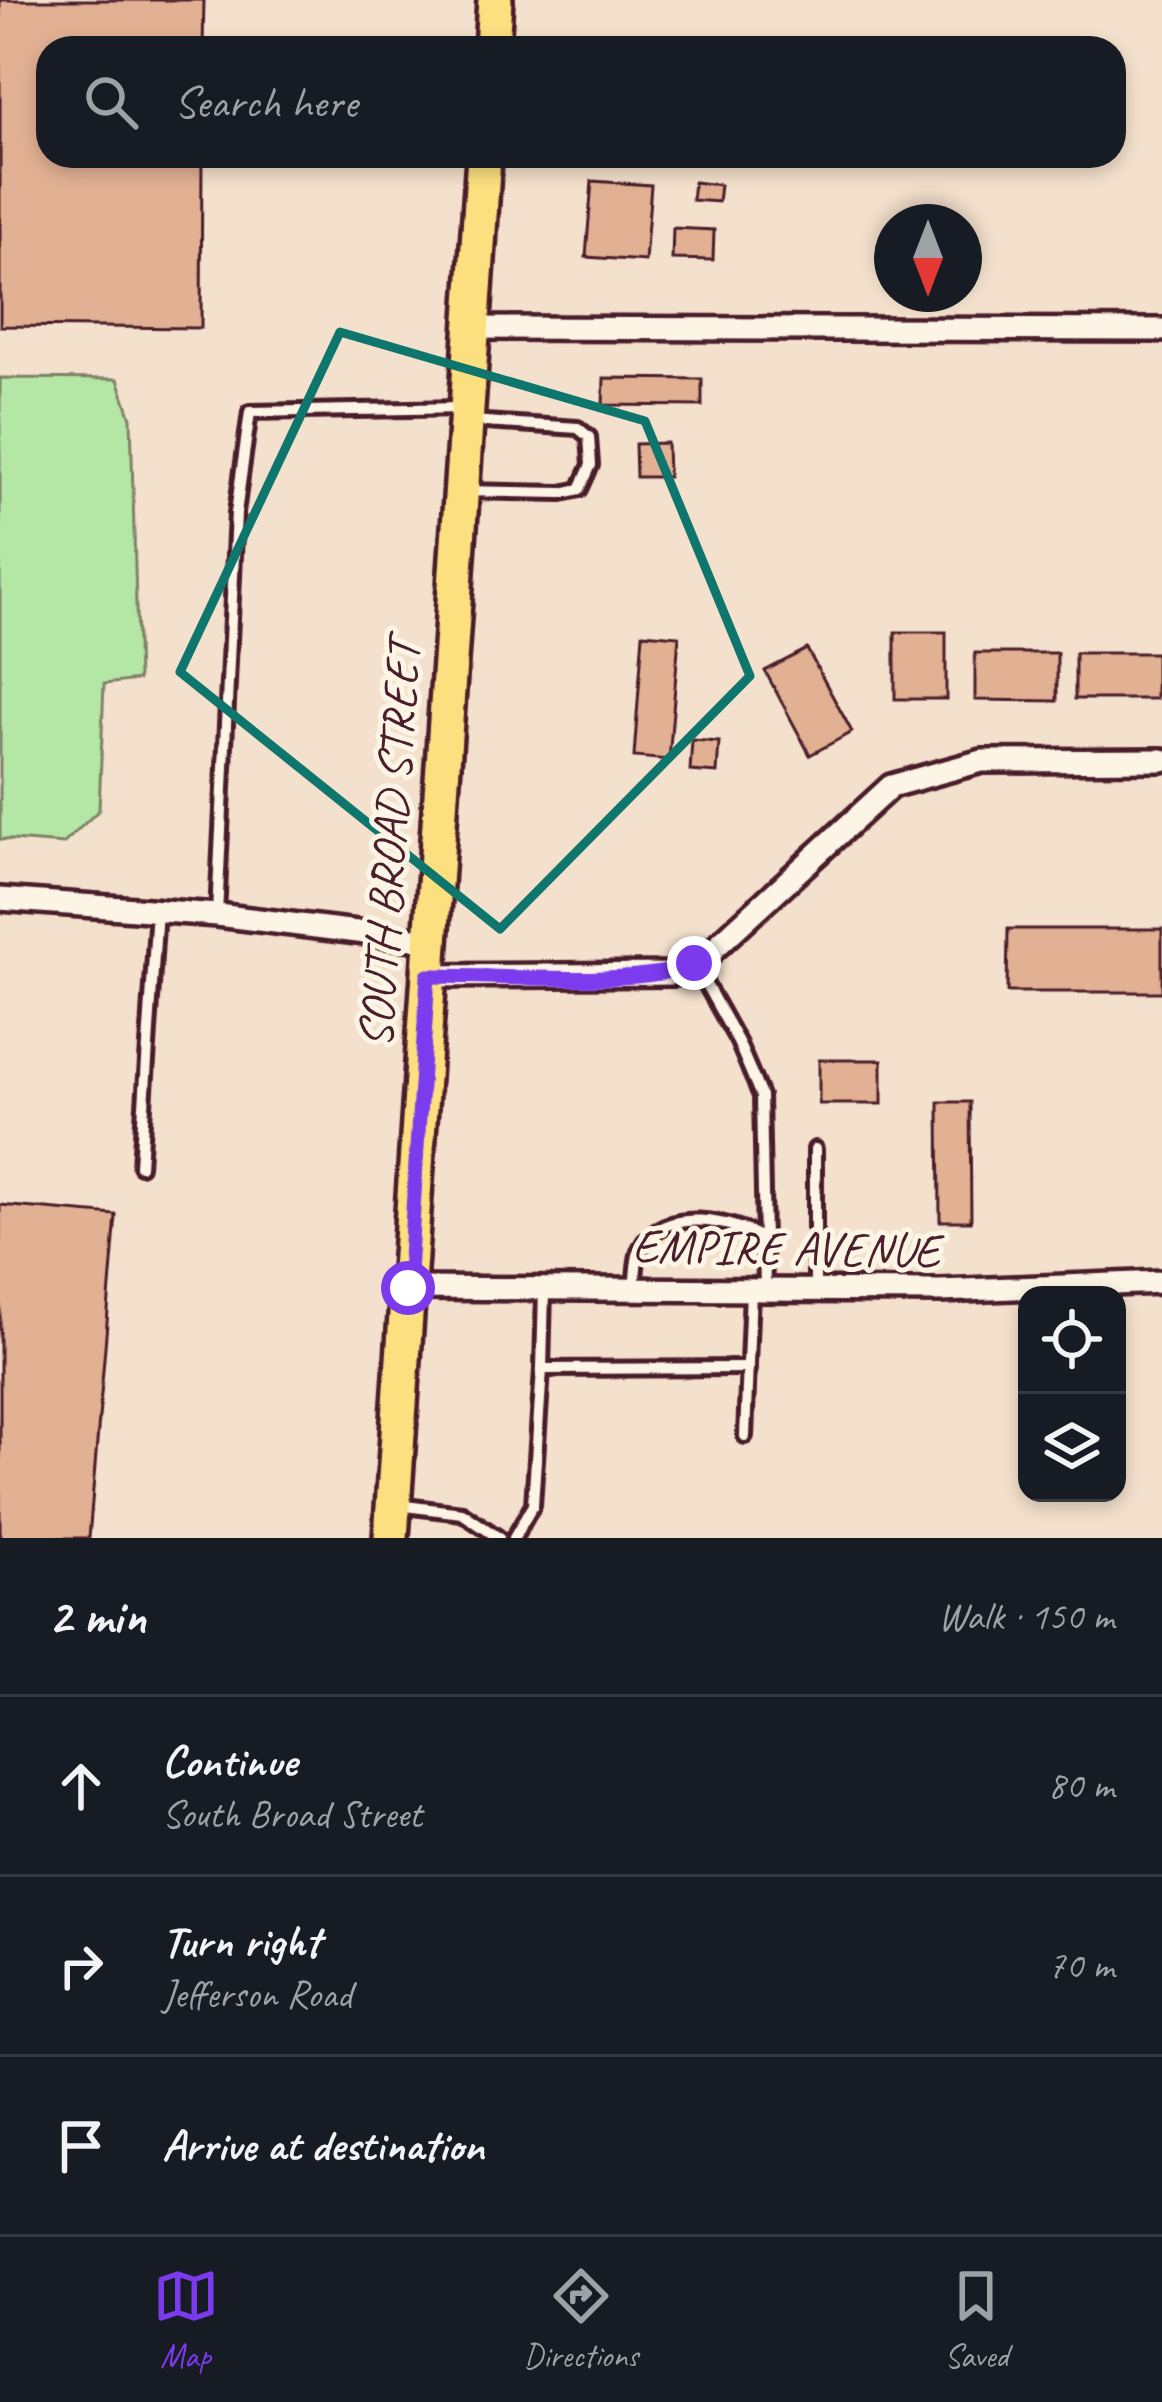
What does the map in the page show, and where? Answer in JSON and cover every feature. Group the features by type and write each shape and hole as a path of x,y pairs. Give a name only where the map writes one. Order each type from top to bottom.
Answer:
{"main road":[{"path":"493,36 495,0"},
{"name":"SOUTH BROAD STREET","path":"392,1522 483,168"}],"street":[{"path":"472,328 1162,330"},
{"path":"428,976 674,974 694,963 891,786 982,761 1162,760"},
{"path":"0,899 217,915 431,941"},
{"name":"EMPIRE AVENUE","path":"408,1288 1018,1291 1162,1282"}],"lane":[{"path":"217,915 236,513 250,412 465,414 578,428 589,437 591,465 580,489 562,493 460,490"},
{"path":"140,1166 157,910"},
{"path":"694,963 738,1042 761,1096 765,1240 748,1368 745,1436"},
{"path":"815,1149 815,1289"},
{"path":"634,1288 640,1248 666,1225 712,1221 741,1226 765,1240"},
{"path":"514,1538 533,1504 544,1288"},
{"path":"542,1369 748,1368"},
{"path":"392,1522 462,1513 499,1538"}],"highlighted area":[{"path":"340,332 645,421 750,676 500,929 180,672"}],"green space":[{"path":"0,378 118,379 131,418 138,680 104,684 99,810 63,844 0,839"}],"building":[{"path":"0,0 204,0 203,36 36,36 36,168 202,168 201,328 0,326"},
{"path":"592,181 651,185 645,261 586,257"},
{"path":"694,182 720,185 718,202 692,200"},
{"path":"673,228 714,230 713,260 672,259"},
{"path":"604,378 702,379 702,406 603,405"},
{"path":"667,443 668,477 636,477 635,444"},
{"path":"895,632 946,632 946,699 895,699"},
{"path":"643,633 679,636 669,760 634,757"},
{"path":"807,649 852,732 810,755 765,671"},
{"path":"975,653 1057,653 1057,701 975,700"},
{"path":"1075,653 1156,653 1156,699 1075,699"},
{"path":"692,740 719,742 717,773 690,771"},
{"path":"1008,929 1162,929 1162,992 1007,992"},
{"path":"819,1060 882,1060 882,1104 819,1104"},
{"path":"939,1102 970,1102 971,1221 940,1221"},
{"path":"0,1205 116,1215 89,1538 0,1538"}],"route":[{"path":"408,1288 428,976 639,977 674,974 694,963"}]}
